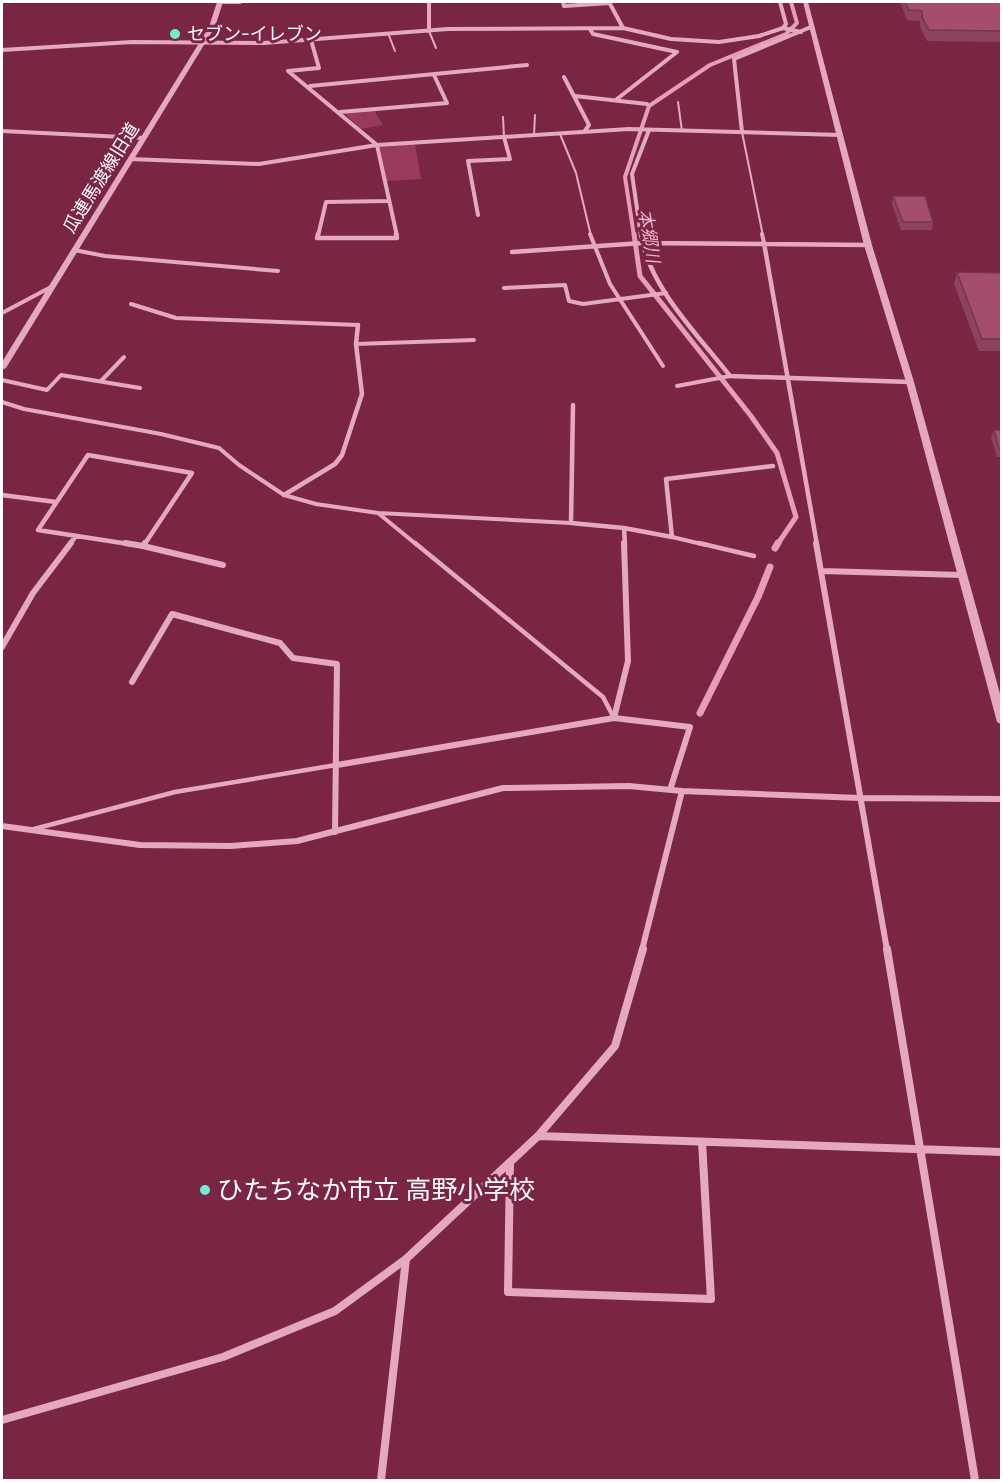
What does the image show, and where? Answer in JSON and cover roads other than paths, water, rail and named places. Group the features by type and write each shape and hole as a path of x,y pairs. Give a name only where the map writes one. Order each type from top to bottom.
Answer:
{"street":[{"path":"220,2 240,2"},
{"name":"瓜連馬渡線旧道","path":"2,368 212,27 220,2"},
{"path":"429,2 429,31"},
{"path":"563,2 564,6 609,2 623,28"},
{"path":"780,2 786,24 783,28"},
{"path":"805,2 868,244 910,382 1002,722"},
{"path":"742,132 734,59 812,27"},
{"path":"2,50 132,42 311,40 429,31 623,28 672,39 719,42 759,36 783,28 800,32"},
{"path":"590,29 593,34 677,52 617,99"},
{"path":"311,40 319,68 288,71 340,112 376,145 397,238 317,238 326,202 387,201"},
{"path":"309,87 527,65"},
{"path":"340,112 447,103 434,75"},
{"path":"564,77 589,125 584,132"},
{"path":"575,96 647,104"},
{"path":"130,159 259,164 376,145 629,129 841,135"},
{"path":"649,130 632,174 642,243 649,265 666,293 730,376 910,382"},
{"path":"2,131 143,138"},
{"path":"478,215 468,161 510,159 504,137"},
{"path":"512,252 623,243 868,244"},
{"path":"764,243 922,1149 975,1480"},
{"path":"284,495 335,464 342,455 362,394 356,344 358,325"},
{"path":"573,405 571,523 624,528 672,537 666,479 772,466"},
{"path":"143,546 192,473 87,455 38,530 143,546 223,565"},
{"path":"2,495 56,502"},
{"path":"614,718 628,661 624,528"},
{"path":"2,647 33,593 76,536"},
{"path":"822,571 961,575"},
{"path":"132,682 172,614 280,643 293,658 337,664 335,832"},
{"path":"337,765 614,718 690,727 670,790"},
{"path":"2,826 140,845 231,846 297,841 503,788 629,786 682,791 860,798 1002,800"},
{"path":"2,1420 223,1357 334,1311 406,1259 538,1136 615,1046 648,930 682,791"},
{"path":"538,1136 1002,1152"},
{"path":"510,1162 507,1292 711,1299 702,1142"},
{"path":"381,1480 406,1259"}],"lane":[{"path":"429,31 436,48"},
{"path":"388,33 395,51"},
{"path":"678,102 682,131"},
{"path":"534,135 535,115"},
{"path":"503,117 504,137"},
{"path":"742,132 764,243"},
{"path":"560,134 576,173 593,246 618,300 663,366"},
{"path":"74,250 105,256 278,271"},
{"path":"504,288 565,285 569,301 583,304 666,293"},
{"path":"2,313 51,287"},
{"path":"131,304 176,318 358,325"},
{"path":"356,344 474,340"},
{"path":"101,381 124,357"},
{"path":"2,381 47,390 61,375 140,387"},
{"path":"677,386 730,376"},
{"path":"2,402 24,409 161,434 219,448 238,465 284,495 316,504 378,513 571,523"},
{"path":"378,513 603,697 614,718"},
{"path":"672,537 754,556"},
{"path":"28,831 175,792 337,765"}],"waterway":[{"name":"本郷川","path":"634,236 625,177 649,106 710,65 786,34 797,23 791,2"},
{"name":"本郷川","path":"634,234 640,276 751,416 777,453 796,517 777,545"},
{"name":"本郷川","path":"775,548 778,543"},
{"name":"本郷川","path":"700,713 758,597 770,567"}],"place":[{"name":"セブン-イレブン","path":"175,34"},
{"name":"ひたちなか市立 高野小学校","path":"205,1190"}]}
